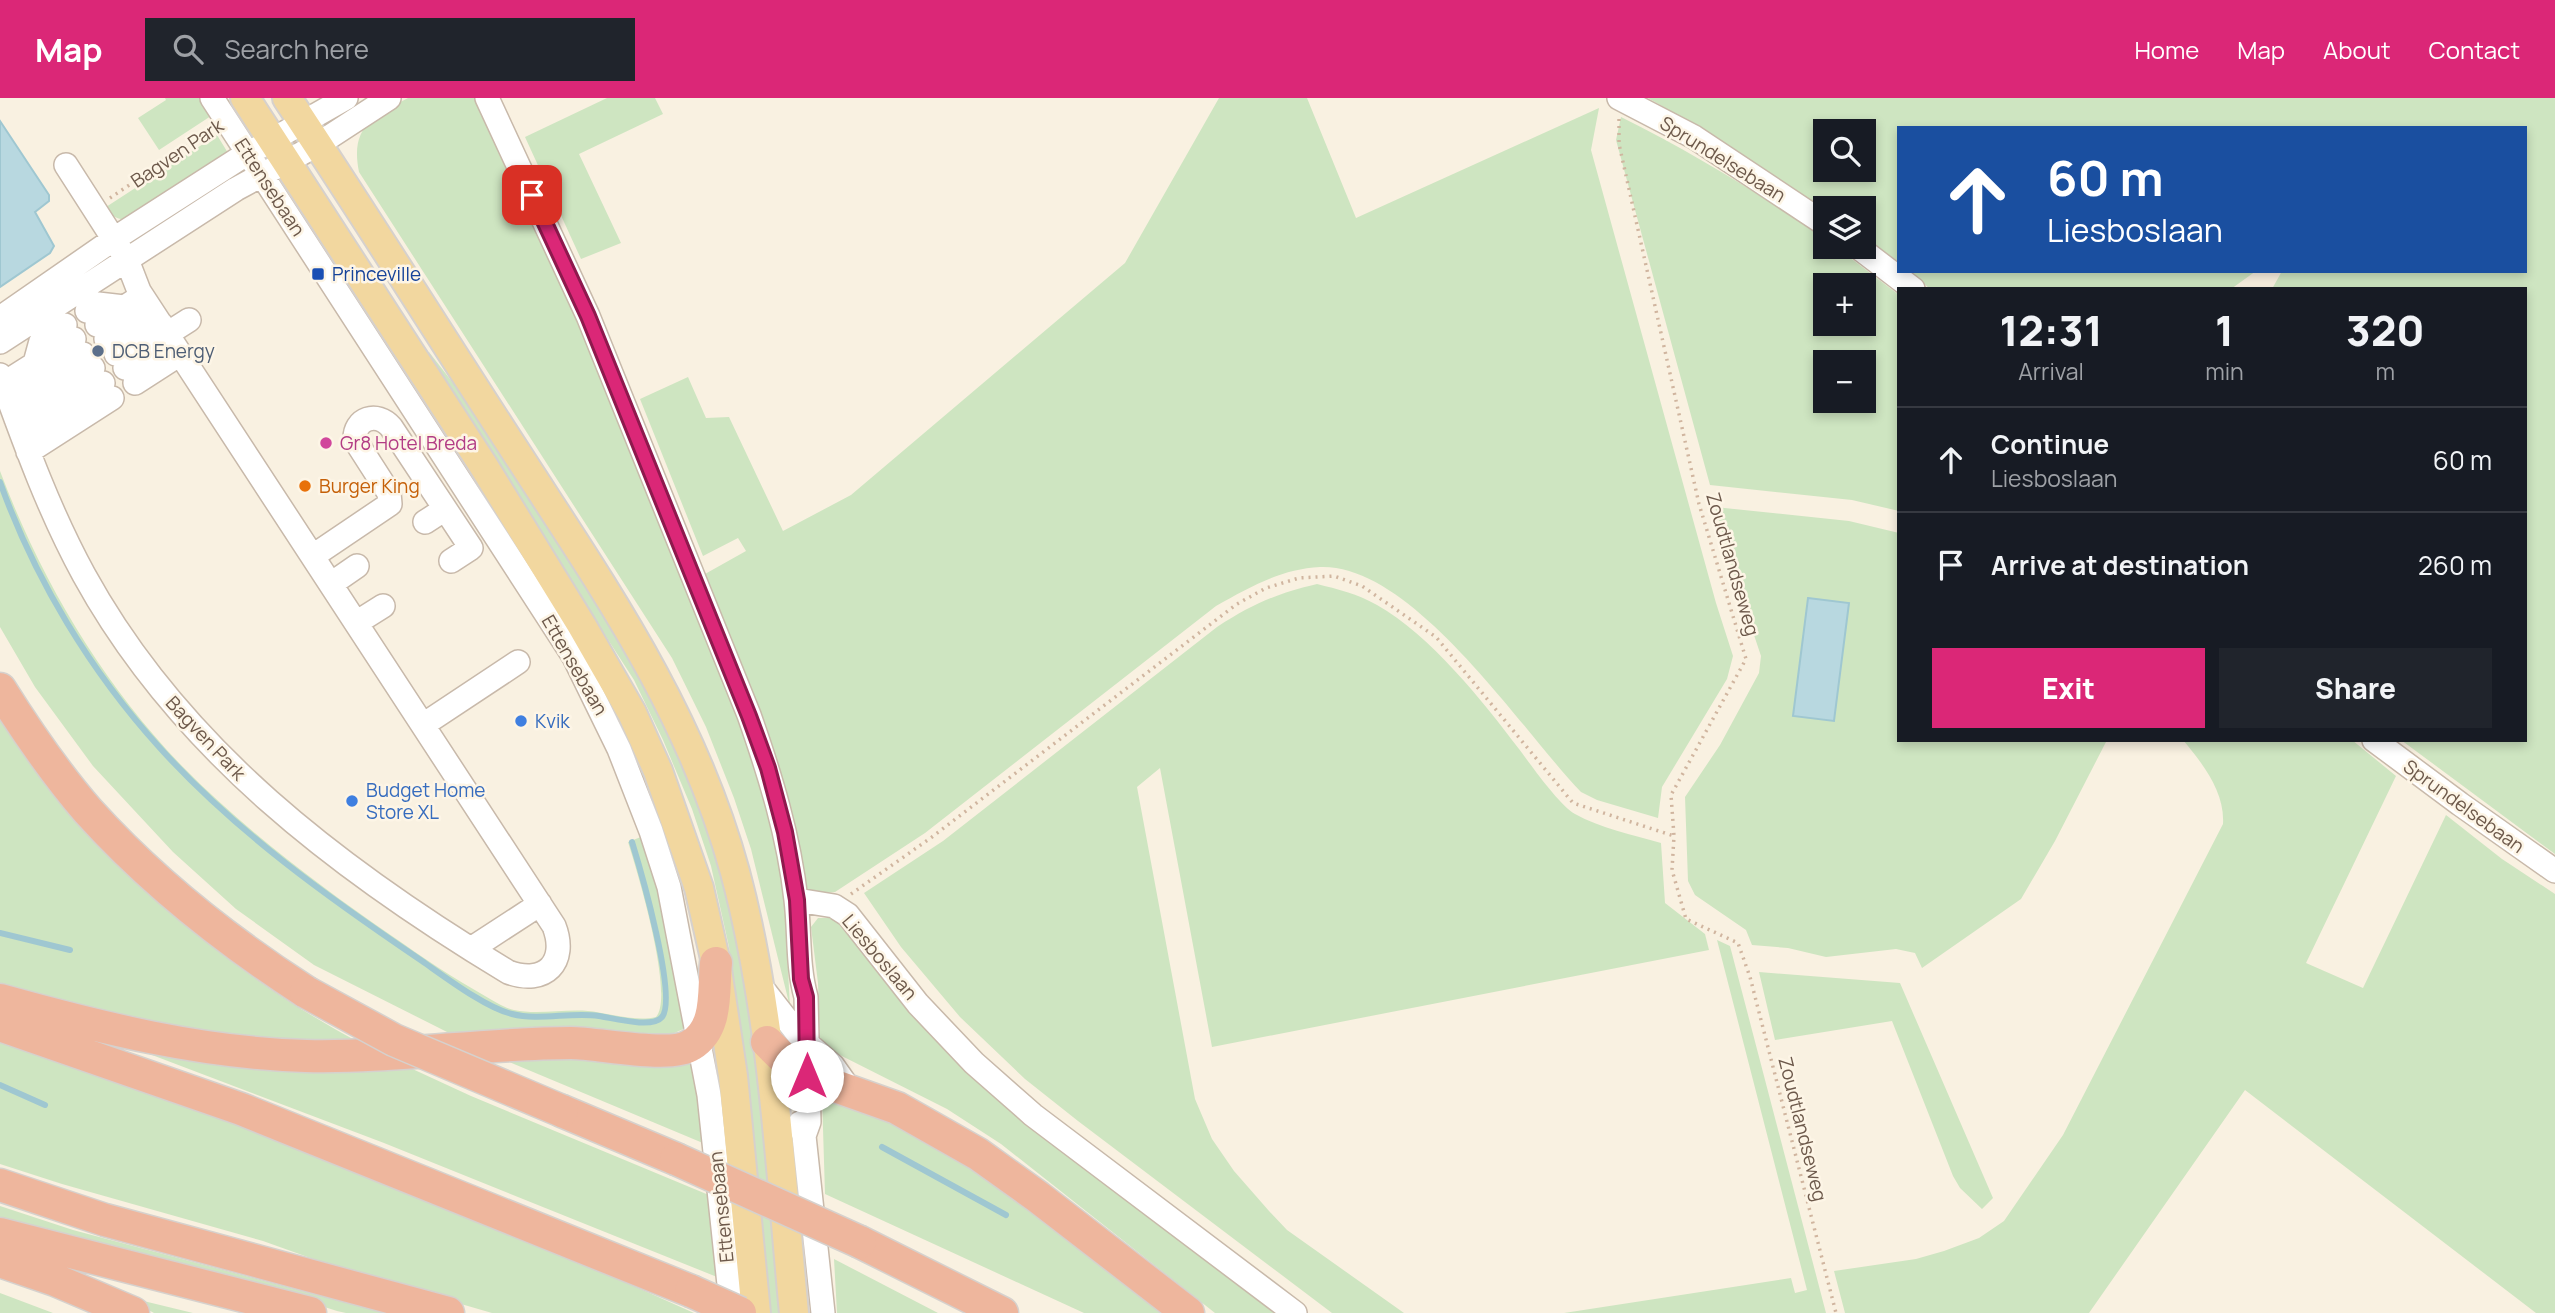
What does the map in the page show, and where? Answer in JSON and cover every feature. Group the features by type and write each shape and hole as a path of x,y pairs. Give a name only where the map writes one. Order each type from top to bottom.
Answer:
{"highway":[{"path":"0,689 35,744 88,811 176,897 253,958 306,992 394,1040 676,1159 860,1242 1002,1313"},
{"path":"0,1000 167,1041 268,1054 338,1056 553,1043 606,1044 673,1051 683,1050 698,1040 708,1025 713,1010 716,963"},
{"path":"0,1025 241,1109 740,1313"},
{"path":"794,1052 852,1093 897,1108 978,1154 1188,1313"},
{"path":"0,1185 105,1220 447,1313"},
{"path":"0,1234 310,1313"},
{"path":"0,1261 133,1313"}],"main road":[{"name":"Ettensebaan","path":"245,98 267,158 483,465 618,687 643,736 699,888 716,963 733,1076 756,1313"},
{"path":"287,98 601,581 685,731 726,842 741,895 759,984 794,1052 794,1313"}],"street":[{"name":"Ettensebaan","path":"212,98 227,120 267,158 584,674 619,749 665,873 673,902 713,1124 732,1313"},
{"path":"310,134 346,98"},
{"path":"0,342 127,260 267,158 310,134 389,98"},
{"path":"487,98 588,316 768,768 785,832 797,900 801,979 806,997 794,1052 798,1118 804,1136 823,1313"},
{"name":"Sprundelsebaan","path":"1620,99 1694,136 1813,216"},
{"name":"Bagven Park","path":"0,318 114,239 267,158"},
{"name":"Bagven Park","path":"13,411 61,530 98,598 154,681 190,725 229,766 290,821 394,898 515,975 528,977 546,973 554,961 557,935 540,904 157,323 132,276 127,260 66,165"},
{"path":"1874,259 1910,287"},
{"path":"111,347 98,304 157,323"},
{"path":"111,347 157,323 189,320"},
{"path":"111,347 157,323"},
{"path":"13,411 35,363 88,361"},
{"path":"13,411 88,361"},
{"path":"13,411 88,361"},
{"path":"313,556 387,507 391,501 389,493 355,440 356,429 365,420 379,417 388,424 471,548 451,561"},
{"path":"425,522 442,505"},
{"path":"331,584 357,566"},
{"path":"356,623 383,606"},
{"path":"423,725 518,662"},
{"name":"Sprundelsebaan","path":"2378,742 2555,871"},
{"name":"Liesboslaan","path":"797,900 834,906 848,915 918,1004 974,1063 1033,1115 1295,1313"},
{"path":"471,949 540,904"}],"path":[{"name":"Zoudtlandseweg","path":"1620,99 1619,144 1690,464 1699,504 1746,659 1671,795 1674,836 1672,870 1686,919 1738,943 1750,977 1836,1313"},
{"name":"Bagven Park","path":"94,208 227,120"},
{"path":"834,906 932,837 1237,604 1266,588 1299,578 1334,576 1362,586 1436,637 1573,803 1674,836"}],"green space":[{"path":"165,98 203,98 214,114 159,150 138,118 166,100"},
{"path":"408,98 478,98 571,298 722,670 754,763 783,878 790,1007 751,849 734,798 706,727 672,658 359,172 357,157 361,134 374,118"},
{"path":"607,98 655,98 663,114 579,154 621,243 581,259 525,137"},
{"path":"1219,98 1307,98 1356,218 1599,108 1591,150 1733,656 1727,679 1662,787 1658,818 1597,800 1581,792 1463,655 1428,620 1392,592 1355,573 1320,567 1306,568 1279,575 1216,606 925,833 835,892 812,894 804,888 791,809 766,725 705,574 746,551 738,538 703,556 640,399 688,377 706,418 729,417 783,531 851,495 1125,263"},
{"path":"1648,98 2555,98 2555,854 2404,742 2527,742 2527,287 2273,287 2281,273 2527,273 2527,126 1897,126 1897,261 1876,246 1876,196 1813,196 1813,201 1704,130"},
{"path":"1621,117 1725,174 1813,231 1813,259 1852,259 1870,273 1813,273 1813,336 1876,336 1876,277 1897,293 1897,511 1852,500 1710,485 1616,140"},
{"path":"217,135 228,153 125,220 114,216 108,210 106,207"},
{"path":"1912,273 2253,273 2234,287 1928,287"},
{"path":"429,352 491,432 621,634 675,737 713,837 737,923 753,1018 784,1313 769,1313 729,947 711,866 692,809 634,680 425,356"},
{"path":"0,471 34,551 76,628 125,700 182,766 231,812 310,877 426,959 495,1002 523,1011 579,1011 631,1018 656,1017 661,1005 658,960 646,904 628,842 646,835 659,881 688,1027 672,1034 649,1036 455,1036 314,965 236,909 173,852 93,766 35,687 0,627"},
{"path":"1715,507 1849,521 1897,533 1897,742 2106,742 2055,841 2021,899 1922,968 1915,953 1896,949 1826,957 1788,948 1752,945 1746,930 1695,895 1688,881 1685,797 1720,745 1759,673 1761,656","holes":["1808,598 1849,603 1834,721"]},
{"path":"1317,584 1370,601 1416,633 1472,690 1568,809 1595,823 1661,843 1665,903 1705,934 1709,950 1212,1047 1160,768 1137,787 1195,1099 1212,1139 1234,1171 1287,1230 1404,1313 1332,1313 1078,1121 1025,1079 960,1017 901,947 864,893 943,841 1217,627 1265,601"},
{"path":"0,719 36,769 75,816 116,861 160,903 206,942 255,978 360,1043 209,1035 0,987"},
{"path":"2185,742 2354,742 2396,776 2306,963 2363,988 2446,815 2502,859 2555,894 2555,1313 2536,1313 2245,1090 2089,1313 1845,1313 1834,1271 1916,1259 1979,1238 2004,1221 2063,1135 2223,824 2220,801 2205,769"},
{"path":"818,918 834,918 919,1022 990,1092 1279,1313 1215,1313 1001,1144 947,1109 820,1045 818,983 811,927"},
{"path":"1717,940 1730,946 1826,1313 1564,1313 1791,1278 1795,1293 1807,1290"},
{"path":"1759,972 1900,983 1993,1198 1982,1209 1960,1188 1953,1176 1892,1021 1775,1040"},
{"path":"102,1036 393,1060 471,1096 716,1198 722,1279 384,1143"},
{"path":"0,1038 123,1081 358,1171 527,1240 694,1313 492,1313 344,1270 263,1241 0,1164"},
{"path":"497,1057 697,1057 710,1146"},
{"path":"822,1096 873,1114 966,1159 1175,1313 1084,1313 825,1194"},
{"path":"0,1206 73,1230 385,1313 337,1311 216,1272 0,1217"},
{"path":"834,1259 938,1313 837,1313"},
{"path":"0,1293 53,1313 0,1313"},
{"path":"123,1296 193,1313 154,1313"}],"water":[{"path":"0,121 49,195 49,201 35,212 54,246 50,253 0,287"},
{"path":"1808,598 1849,603 1834,721 1793,716"}],"waterway":[{"path":"0,482 30,554 67,623 111,688 160,748 189,779 252,836 353,913 478,999 502,1011 522,1016 588,1015 641,1022 662,1017 666,1005 662,960 632,842"},
{"path":"0,933 70,950"},
{"path":"0,1085 45,1105"},
{"path":"882,1147 1006,1215"}],"place":[{"name":"Princeville","path":"318,274"},
{"name":"DCB Energy","path":"98,351"},
{"name":"Gr8 Hotel Breda","path":"326,443"},
{"name":"Burger King","path":"305,486"},
{"name":"Kvik","path":"521,721"},
{"name":"Budget Home Store XL","path":"352,801"}],"route":[{"path":"532,195 588,316 768,768 785,832 797,900 801,979 806,997 807,1076"}]}
